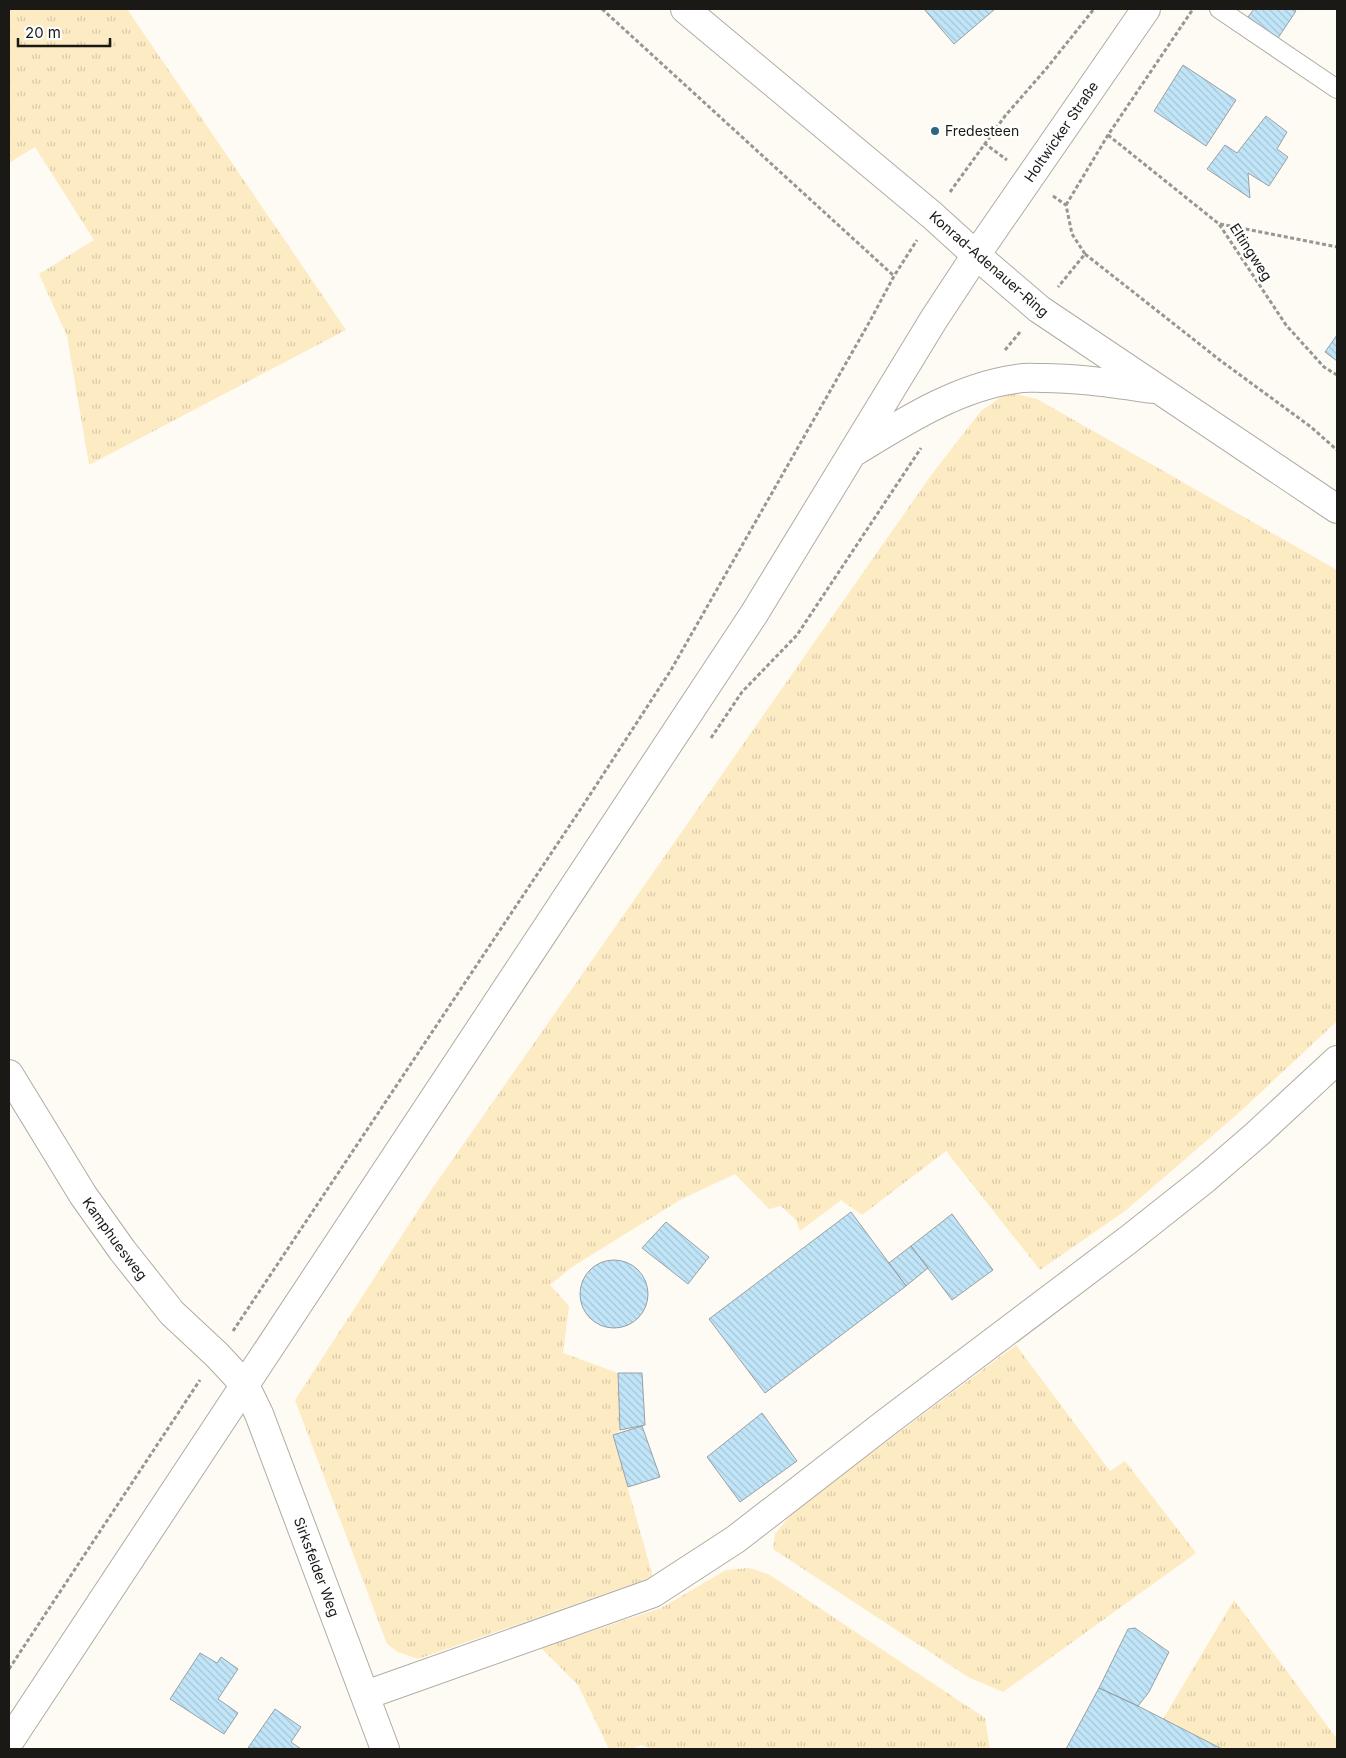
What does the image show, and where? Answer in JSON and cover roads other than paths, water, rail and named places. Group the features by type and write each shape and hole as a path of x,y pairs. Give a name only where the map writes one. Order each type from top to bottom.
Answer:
{"main road":[{"name":"Konrad-Adenauer-Ring","path":"685,9 933,216 1039,309 1337,508"},
{"name":"Holtwicker Straße","path":"9,1742 754,614 934,319 1146,9"},
{"path":"853,453 916,415 943,402 977,388 1017,378 1068,378 1159,389"},
{"path":"366,1696 653,1593 736,1539 1128,1240 1256,1135 1337,1060"},
{"name":"Kamphuesweg","path":"9,1074 83,1195 122,1250 172,1313 217,1354 245,1385"},
{"name":"Sirksfelder Weg","path":"245,1385 259,1414 385,1749"}],"lane":[{"path":"1219,9 1337,89"}],"place":[{"name":"Fredesteen","path":"935,131"}]}
